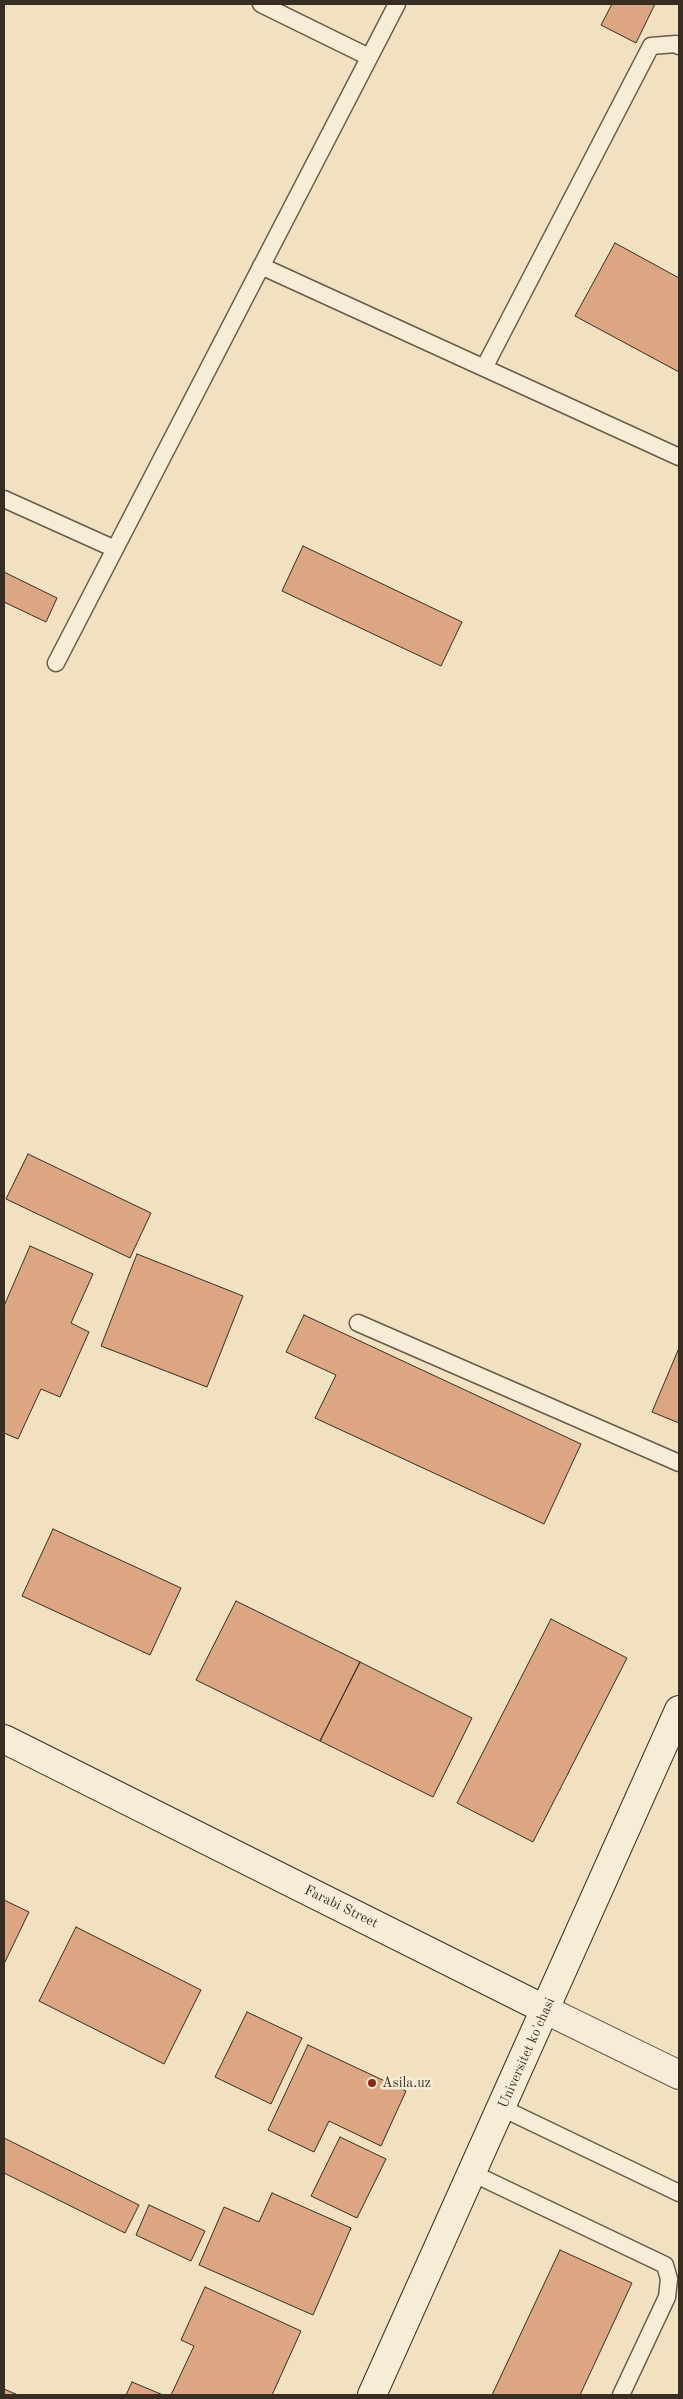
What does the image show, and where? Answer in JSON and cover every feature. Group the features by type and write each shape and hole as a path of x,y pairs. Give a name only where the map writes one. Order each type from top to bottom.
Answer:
{"main road":[{"name":"Universitet ko'chasi","path":"372,2395 679,1710"},
{"name":"Farabi Street","path":"4,1739 679,2075"}],"lane":[{"path":"261,4 369,57"},
{"path":"56,663 397,4"},
{"path":"484,368 651,46 676,44 679,46"},
{"path":"261,266 679,457"},
{"path":"4,498 115,549"},
{"path":"358,1322 679,1463"},
{"path":"502,2108 679,2193"},
{"path":"472,2173 665,2265 668,2279 667,2297 621,2395"}],"building":[{"path":"612,4 655,4 636,43 601,25"},
{"path":"615,243 679,278 679,372 575,316"},
{"path":"303,546 462,622 441,666 282,591"},
{"path":"4,572 57,598 46,622 4,602"},
{"path":"28,1154 151,1213 130,1258 6,1199"},
{"path":"30,1246 93,1274 71,1323 89,1332 60,1397 41,1389 18,1439 4,1433 4,1306"},
{"path":"137,1254 243,1296 207,1387 101,1346"},
{"path":"304,1315 581,1444 544,1524 315,1418 336,1375 286,1352"},
{"path":"679,1348 679,1423 652,1412"},
{"path":"53,1529 181,1588 150,1655 22,1596"},
{"path":"236,1601 360,1662 320,1741 196,1680"},
{"path":"551,1619 627,1658 533,1842 457,1803"},
{"path":"360,1662 472,1718 433,1797 320,1741"},
{"path":"4,1900 29,1912 4,1964"},
{"path":"76,1927 201,1990 164,2064 39,2001"},
{"path":"247,2012 302,2038 271,2104 215,2077"},
{"path":"308,2045 406,2091 381,2146 329,2121 314,2152 268,2130"},
{"path":"340,2137 386,2159 357,2218 311,2196"},
{"path":"4,2138 139,2205 125,2233 4,2173"},
{"path":"272,2193 351,2228 313,2315 199,2265 224,2207 259,2222"},
{"path":"149,2205 205,2231 191,2261 136,2235"},
{"path":"560,2250 632,2283 580,2395 492,2395"},
{"path":"205,2287 301,2331 272,2395 171,2395 194,2346 181,2340"},
{"path":"132,2382 163,2395 126,2395"},
{"path":"4,2389 18,2395 4,2395"}],"place":[{"name":"Asila.uz","path":"372,2083"}]}
